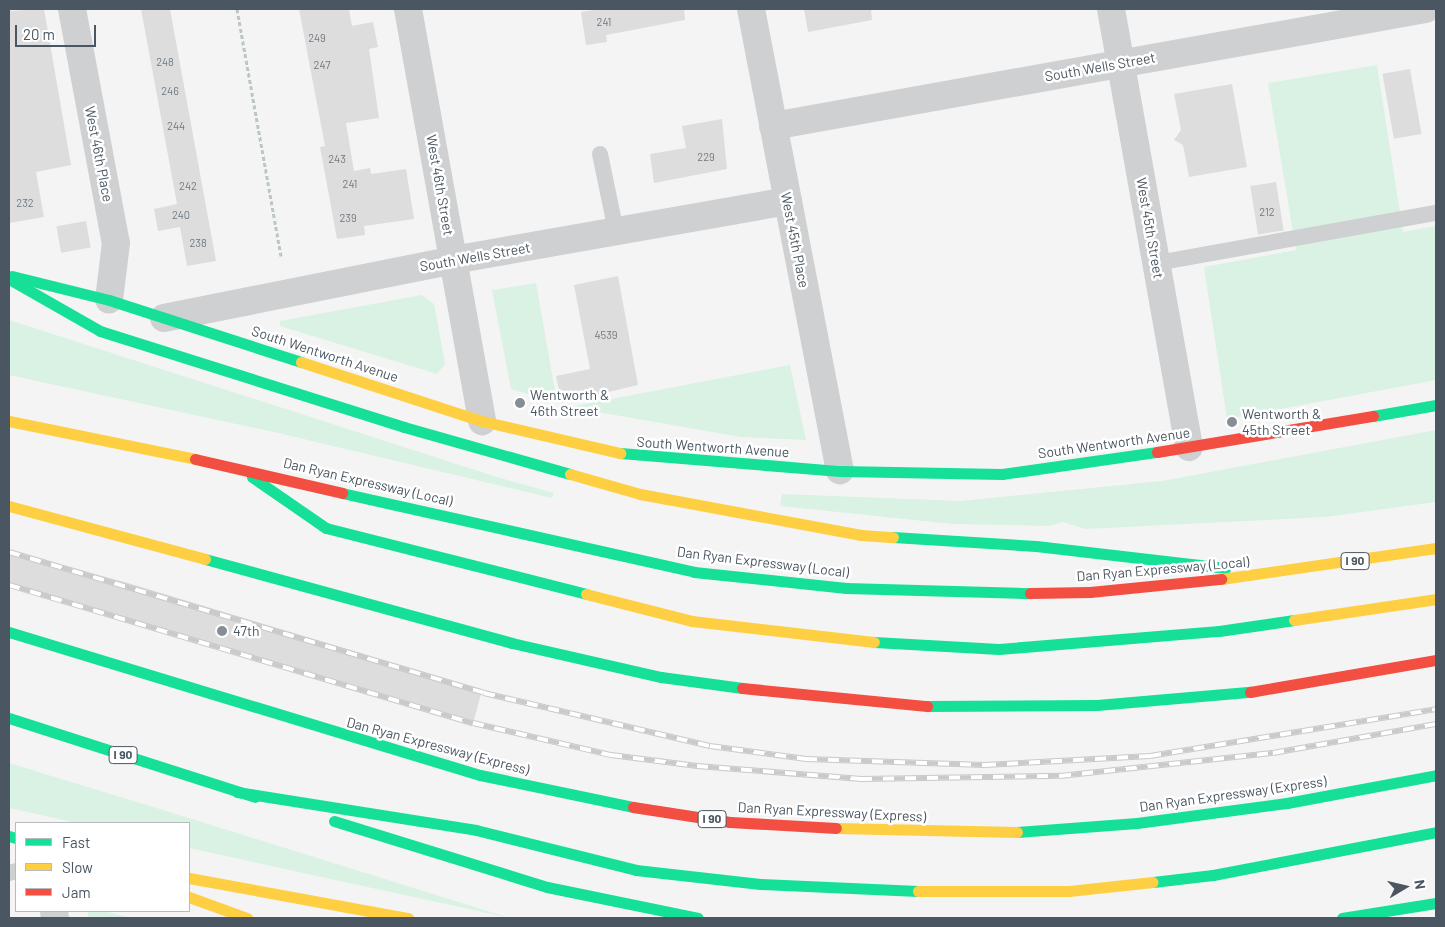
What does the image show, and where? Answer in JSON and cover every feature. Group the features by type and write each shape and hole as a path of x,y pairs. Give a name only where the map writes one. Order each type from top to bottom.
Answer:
{"main road":[{"name":"South Wentworth Avenue","path":"9,277 109,300 482,421 636,457 840,471 1002,474 1190,447 1436,405"},
{"path":"9,277 100,331 404,427 640,494 861,535 1036,546 1274,574"},
{"name":"Dan Ryan Expressway (Local)","path":"9,421 241,470 694,572 836,587 983,594 1090,592 1274,574 1436,548"},
{"path":"241,470 326,528 692,621 871,642 1000,649 1219,631 1436,598"},
{"path":"9,506 521,645 661,678 797,696 954,708 1098,705 1262,691 1436,660"},
{"name":"Dan Ryan Expressway (Express)","path":"9,632 480,775 606,803 730,822 864,830 997,833 1128,824 1287,803 1436,775"},
{"name":"I 90","path":"9,718 237,792 547,887 698,918"},
{"path":"237,792 476,830 636,870 760,884 926,891 1069,891 1213,875 1436,832"},
{"path":"190,878 408,918"},
{"path":"190,897 239,917"},
{"path":"1342,918 1367,917 1436,903"}],"street":[{"name":"West 46th Place","path":"72,9 116,243 109,300"},
{"name":"West 46th Street","path":"408,9 482,421"},
{"name":"West 45th Place","path":"751,9 840,471"},
{"name":"West 45th Street","path":"1111,9 1190,447"},
{"name":"South Wells Street","path":"773,126 1426,9"},
{"name":"South Wells Street","path":"164,318 453,260 788,201"}],"lane":[{"path":"600,154 616,231"},
{"path":"1157,263 1436,213"}],"path":[{"path":"237,9 281,256"}],"green space":[{"path":"1377,65 1403,232 1436,226 1436,380 1227,419 1204,267 1296,250 1268,83"},
{"path":"536,283 557,403 511,389 492,290"},
{"path":"422,295 434,304 445,364 437,374 280,326 280,321"},
{"path":"9,320 500,478 554,493 552,498 274,432 9,375"},
{"path":"790,365 806,440 741,437 569,407"},
{"path":"1436,430 1436,502 1325,517 1085,529 1063,522 1050,526 953,524 780,506 782,494 961,501 1162,481"},
{"path":"9,763 510,918 190,848 190,822 72,822 9,808"},
{"path":"87,912 109,912 130,918 89,918"}],"building":[{"path":"44,9 71,165 36,172 44,217 9,223 9,11"},
{"path":"141,9 170,9 216,261 187,266 180,227 158,231 154,209 177,204"},
{"path":"299,9 349,9 352,26 373,22 378,47 369,49 379,118 346,123 354,171 370,168 371,174 406,169 414,219 364,226 365,235 337,239 320,147 325,146"},
{"path":"600,9 684,9 685,20 606,35 607,42 586,45 581,12"},
{"path":"804,9 871,9 872,20 808,32"},
{"path":"1410,69 1421,134 1394,139 1382,74"},
{"path":"1232,84 1247,167 1189,177 1183,145 1174,140 1181,130 1174,94"},
{"path":"722,119 727,169 654,183 650,154 686,148 682,126"},
{"path":"1276,182 1284,230 1258,234 1250,186"},
{"path":"86,221 91,248 61,253 56,226"},
{"path":"618,276 638,385 562,403 556,376 590,369 574,285"},
{"path":"9,551 128,583 482,690 473,724 9,587"}],"railway":[{"path":"9,552 484,693 710,746 806,759 985,765 1150,756 1436,709"},
{"path":"9,585 473,723 611,755 697,766 861,779 1060,776 1273,753 1436,724"}],"traffic: fast":[{"path":"12,276 109,300 301,362"},
{"path":"9,279 100,331 404,427 570,474"},
{"path":"1373,416 1436,405"},
{"path":"620,453 840,471 1002,474 1157,452"},
{"path":"252,477 326,528 586,594"},
{"path":"342,493 694,572 846,588 1030,593"},
{"path":"893,537 1036,546 1226,568"},
{"path":"205,559 512,643 661,677 742,688"},
{"path":"874,642 999,649 1219,631 1294,620"},
{"path":"9,632 480,775 633,807"},
{"path":"927,706 1097,705 1250,692"},
{"path":"9,718 255,797"},
{"path":"1017,832 1137,823 1287,803 1436,775"},
{"path":"237,792 476,830 636,870 760,884 918,891"},
{"path":"334,821 547,887 698,918"},
{"path":"1153,882 1213,875 1436,832"},
{"path":"9,836 15,838"},
{"path":"1342,918 1436,903"}],"traffic: slow":[{"path":"301,362 482,421 620,453"},
{"path":"9,421 195,459"},
{"path":"570,474 640,494 861,535 893,537"},
{"path":"9,506 205,559"},
{"path":"1221,579 1436,548"},
{"path":"586,594 692,621 874,642"},
{"path":"1294,620 1436,599"},
{"path":"836,828 1017,832"},
{"path":"190,878 408,918"},
{"path":"918,891 1069,891 1153,882"},
{"path":"190,897 247,918"}],"traffic: jam":[{"path":"1157,452 1373,416"},
{"path":"195,459 342,493"},
{"path":"1030,593 1090,592 1221,579"},
{"path":"1250,692 1436,660"},
{"path":"742,688 927,706"},
{"path":"633,807 730,822 836,828"}],"place":[{"name":"Wentworth & 46th Street","path":"520,403"},
{"name":"Wentworth & 45th Street","path":"1232,422"},
{"name":"47th","path":"222,631"}]}
